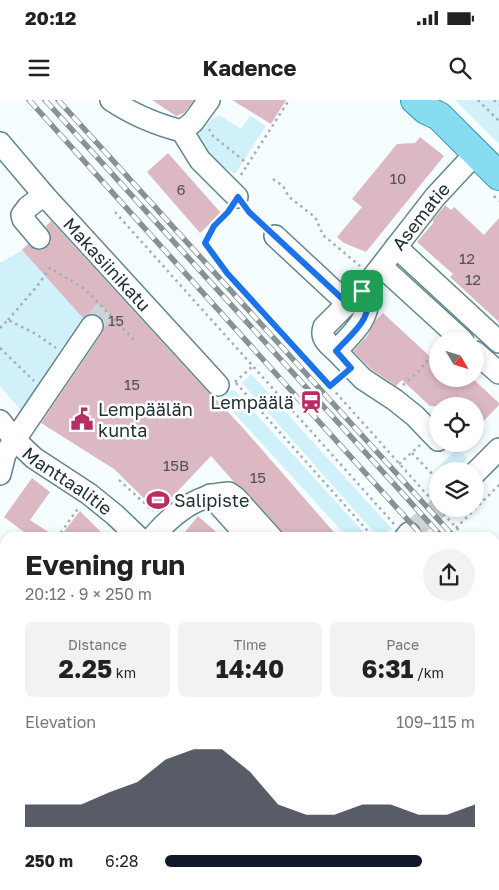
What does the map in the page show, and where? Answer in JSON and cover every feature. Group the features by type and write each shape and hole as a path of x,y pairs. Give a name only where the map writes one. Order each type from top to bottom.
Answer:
{"main road":[{"path":"415,100 426,110 435,108 499,176"}],"street":[{"path":"111,100 167,128 182,132 200,160 238,197"},
{"path":"182,132 204,107"},
{"name":"Makasiinikatu","path":"0,143 44,195 226,383"},
{"name":"Asematie","path":"351,368 323,338 324,327 366,285 435,197 476,153"},
{"path":"39,238 23,219 22,215 28,207 44,195"},
{"path":"275,236 447,332"},
{"path":"396,247 499,342"},
{"path":"0,474 5,454 92,326"},
{"path":"484,360 499,372"},
{"path":"351,368 362,379 392,398 415,416 429,431"},
{"name":"Manttaalitie","path":"0,421 15,440 34,458 89,494 115,514 133,532"},
{"path":"484,464 499,449"},
{"path":"157,532 167,520 180,511 210,495 229,493 267,532"},
{"path":"210,495 244,532"}],"path":[{"path":"204,107 213,136 248,164 290,100"},
{"path":"494,100 499,105"},
{"path":"480,101 499,121"},
{"path":"273,179 283,186 289,197 314,217 323,235 366,285"},
{"path":"275,236 249,212 238,197 228,212 214,226 205,243 227,273 429,498"},
{"path":"115,212 390,520"},
{"path":"0,328 38,285 50,268 85,289 134,340"},
{"path":"8,320 36,334 61,351"},
{"path":"0,348 39,386"},
{"path":"392,398 429,359"},
{"path":"252,366 226,383 368,532"},
{"path":"330,386 351,368"},
{"path":"399,464 412,452 429,445"},
{"path":"412,452 429,470"},
{"path":"119,480 156,514"},
{"path":"456,528 499,485"},
{"path":"61,532 89,494"},
{"path":"446,517 460,532"}],"shaded area":[{"path":"455,100 499,100 499,144"},
{"path":"219,115 241,129 250,116 266,126 235,174 210,158 192,134"},
{"path":"51,221 70,241 110,305 85,324 25,415 0,386 0,263 22,250"},
{"path":"251,374 392,529 385,532 373,531 242,383"},
{"path":"234,390 363,532 342,532 217,394"},
{"path":"453,452 461,452 468,458 464,462 444,462"}],"building":[{"path":"152,100 194,100 184,113 176,116"},
{"path":"232,100 286,100 271,124"},
{"path":"420,137 444,156 366,252 344,243 337,237 362,207 352,199 397,144 415,143"},
{"path":"168,153 221,213 200,233 147,172"},
{"path":"445,205 451,210 454,207 484,235 499,218 499,322 450,277 453,274 417,242"},
{"path":"51,221 243,428 334,532 282,532 245,490 234,482 211,456 158,512 114,469 41,423 102,333 104,326 103,320 99,315 92,314 83,318 22,250 28,244 35,250 42,250 47,247 51,242 51,236 46,226"},
{"path":"383,313 429,356 429,388 483,388 499,405 484,421 484,397 429,397 429,405 402,380 396,386 371,369 353,351 367,336 376,320"},
{"path":"32,478 50,492 30,520 49,532 24,532 4,517"},
{"path":"80,511 101,532 64,532"},
{"path":"198,516 216,532 185,532"}],"tunnel":[{"path":"92,326 106,309"},
{"path":"410,532 429,516"}],"railway":[{"path":"29,100 419,532"},
{"path":"45,100 438,532"},
{"path":"58,100 450,532"}],"place":[{"name":"Lempäälä","path":"311,402"},
{"name":"Lempäälän kunta","path":"82,419"},
{"name":"Salipiste","path":"158,500"}],"route":[{"path":"238,197 249,212 348,304 362,291 368,299 366,316 336,351 351,368 330,386 227,273 205,243 206,239 214,226 228,212 238,197"}]}
